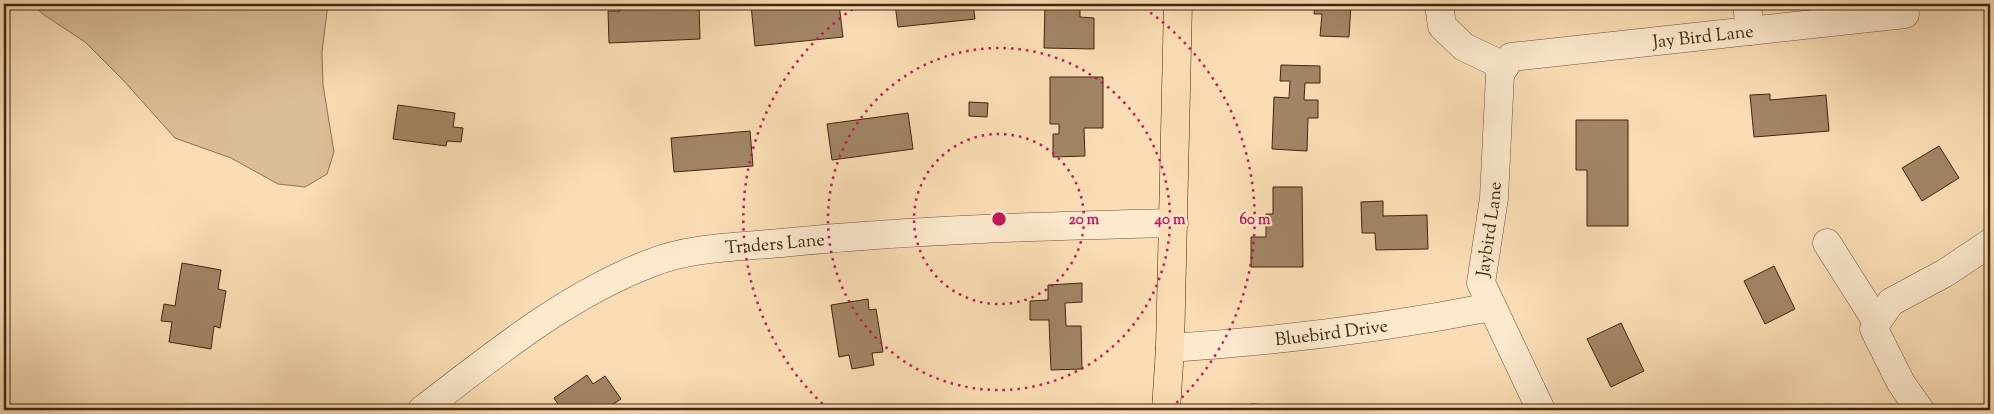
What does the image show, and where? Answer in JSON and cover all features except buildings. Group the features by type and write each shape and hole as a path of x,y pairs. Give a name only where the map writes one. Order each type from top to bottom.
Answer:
{"main road":[{"path":"1166,410 1174,223 1178,4"}],"street":[{"path":"1439,4 1442,26 1464,47 1504,66"},
{"path":"1747,4 1750,31"},
{"name":"Jay Bird Lane","path":"1504,66 1511,57 1905,14"},
{"name":"Jaybird Lane","path":"1504,66 1500,74 1494,198 1481,283 1541,410"},
{"name":"Traders Lane","path":"422,410 503,348 564,306 651,262 680,254 831,238 1074,225 1174,223"},
{"path":"1827,243 1876,322"},
{"path":"1920,410 1900,383 1874,329 1876,322 1891,302 1945,273 1990,243"},
{"name":"Bluebird Drive","path":"1170,348 1237,344 1415,322 1491,307"}],"shaded area":[{"path":"32,4 328,4 322,52 323,85 334,152 327,174 305,187 278,184 231,158 175,138 123,80 85,42 44,15"}]}
